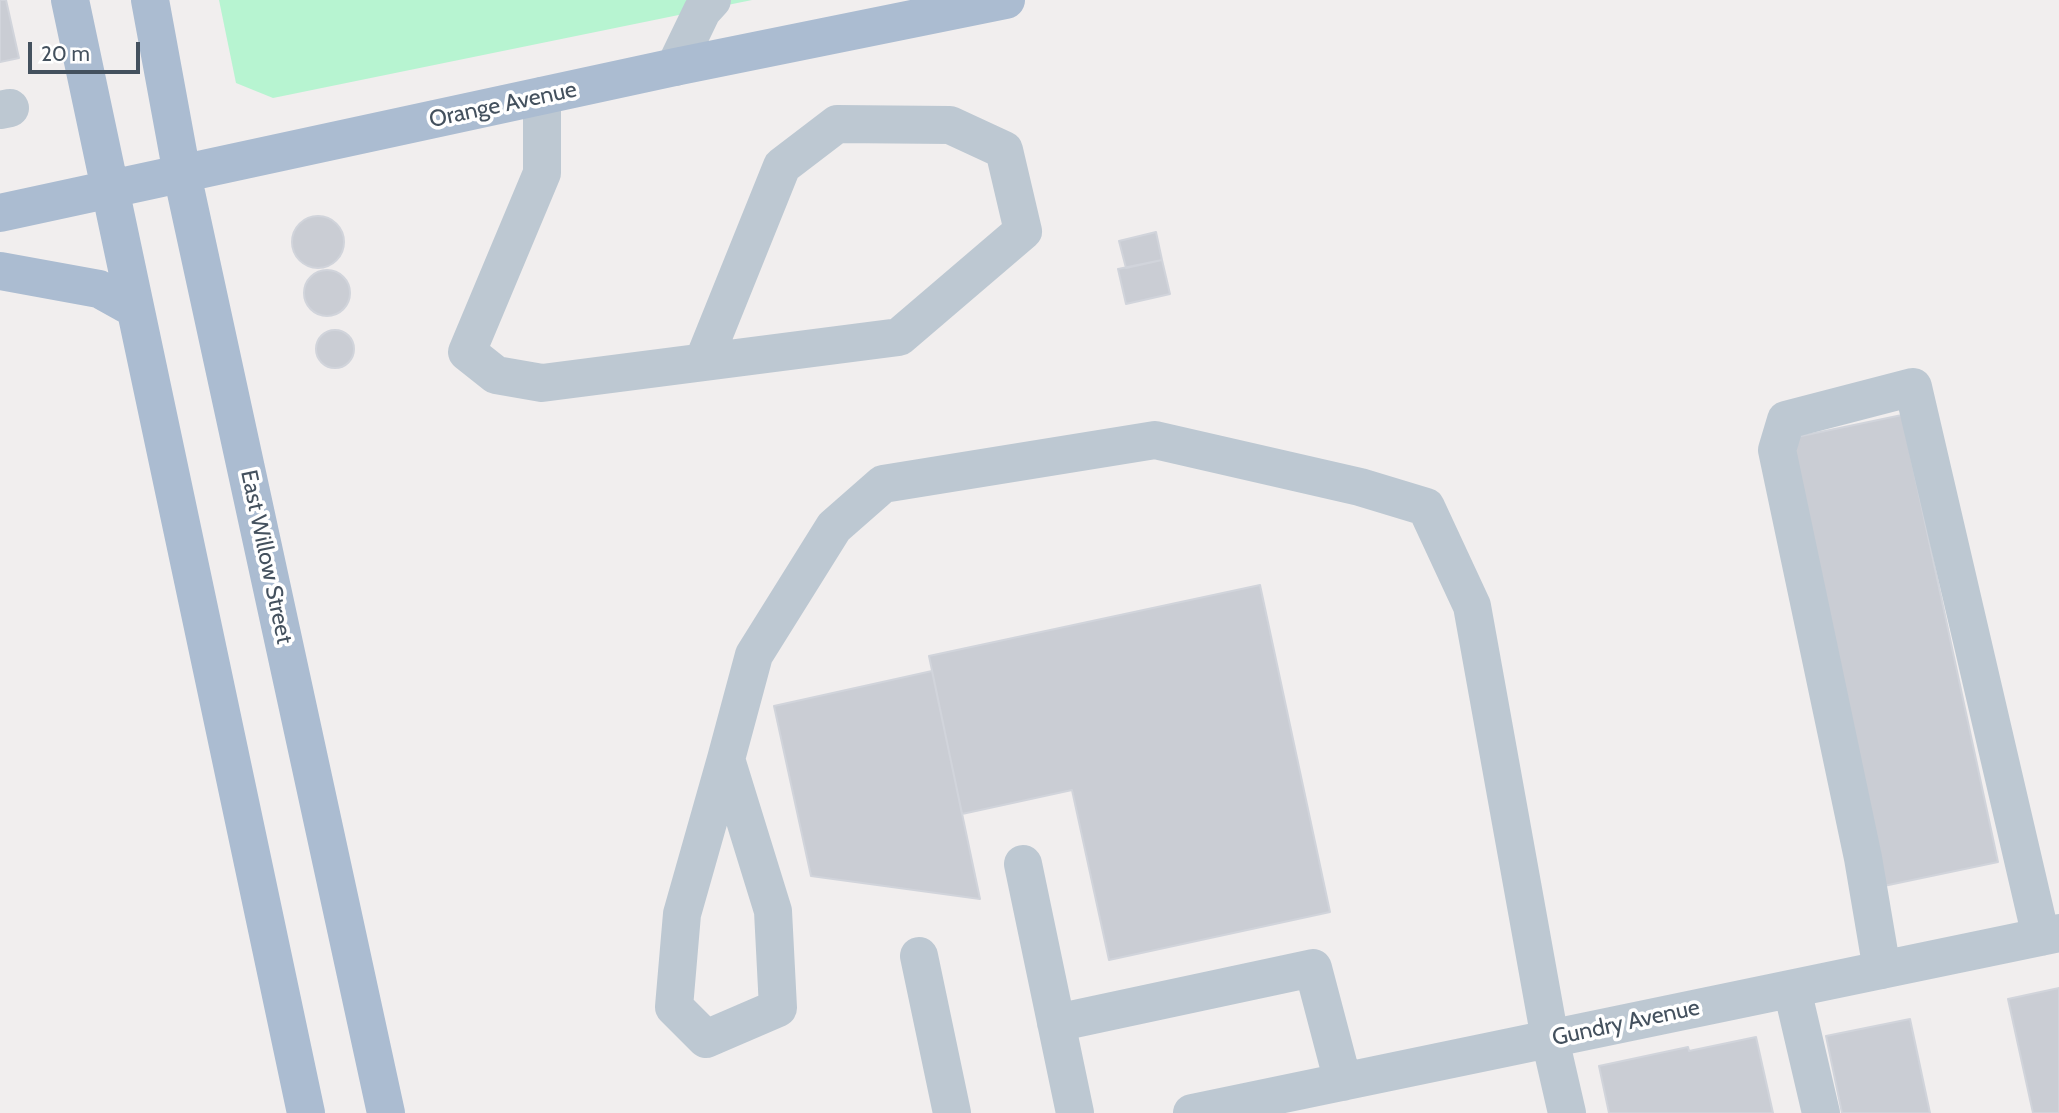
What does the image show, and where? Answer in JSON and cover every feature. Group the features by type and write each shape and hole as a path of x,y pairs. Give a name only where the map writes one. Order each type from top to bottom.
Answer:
{"main road":[{"path":"71,0 306,1113"},
{"name":"East Willow Street","path":"150,0 182,174 386,1113"},
{"name":"Orange Avenue","path":"0,213 675,67 1006,0"},
{"path":"0,271 99,289 135,309"}],"street":[{"path":"675,67 702,11 712,0"},
{"path":"542,96 542,173 467,352 496,375 542,383 899,337 1023,231 1004,150 950,125 837,124 782,166 703,362"},
{"path":"1882,970 1863,858 1777,450 1786,420 1913,387 2050,935"},
{"path":"726,759 773,911 778,1008 706,1039 674,1007 682,914 754,655 834,527 883,484 1155,440 1360,487 1426,508 1472,606 1550,1039 1567,1113"},
{"path":"1023,864 1075,1113"},
{"name":"Gundry Avenue","path":"1192,1113 2050,935"},
{"path":"919,956 951,1113"},
{"path":"1056,1023 1313,968 1343,1082"},
{"path":"1792,989 1821,1113"}],"green space":[{"path":"219,0 752,0 273,98 236,83"}],"building":[{"path":"0,0 6,0 19,58 0,62"},
{"path":"318,216 328,218 336,224 342,232 342,252 336,260 328,266 318,268 308,266 300,260 294,252 292,242 294,232 300,224 308,218"},
{"path":"1156,232 1162,260 1126,268 1119,241"},
{"path":"1162,260 1170,294 1126,304 1118,269"},
{"path":"327,270 343,277 350,293 343,309 327,316 311,309 304,293 311,277"},
{"path":"335,330 349,335 354,349 349,363 335,368 321,363 316,349 321,335"},
{"path":"1902,415 1998,862 1879,887 1782,440"},
{"path":"1260,585 1330,912 1109,960 1072,790 962,814 929,656"},
{"path":"932,671 980,899 811,876 774,706"},
{"path":"2059,988 2059,1113 2033,1113 2008,999"},
{"path":"1910,1019 1930,1113 1842,1113 1826,1036"},
{"path":"1756,1037 1773,1113 1609,1113 1599,1066 1688,1047 1689,1051"}]}
